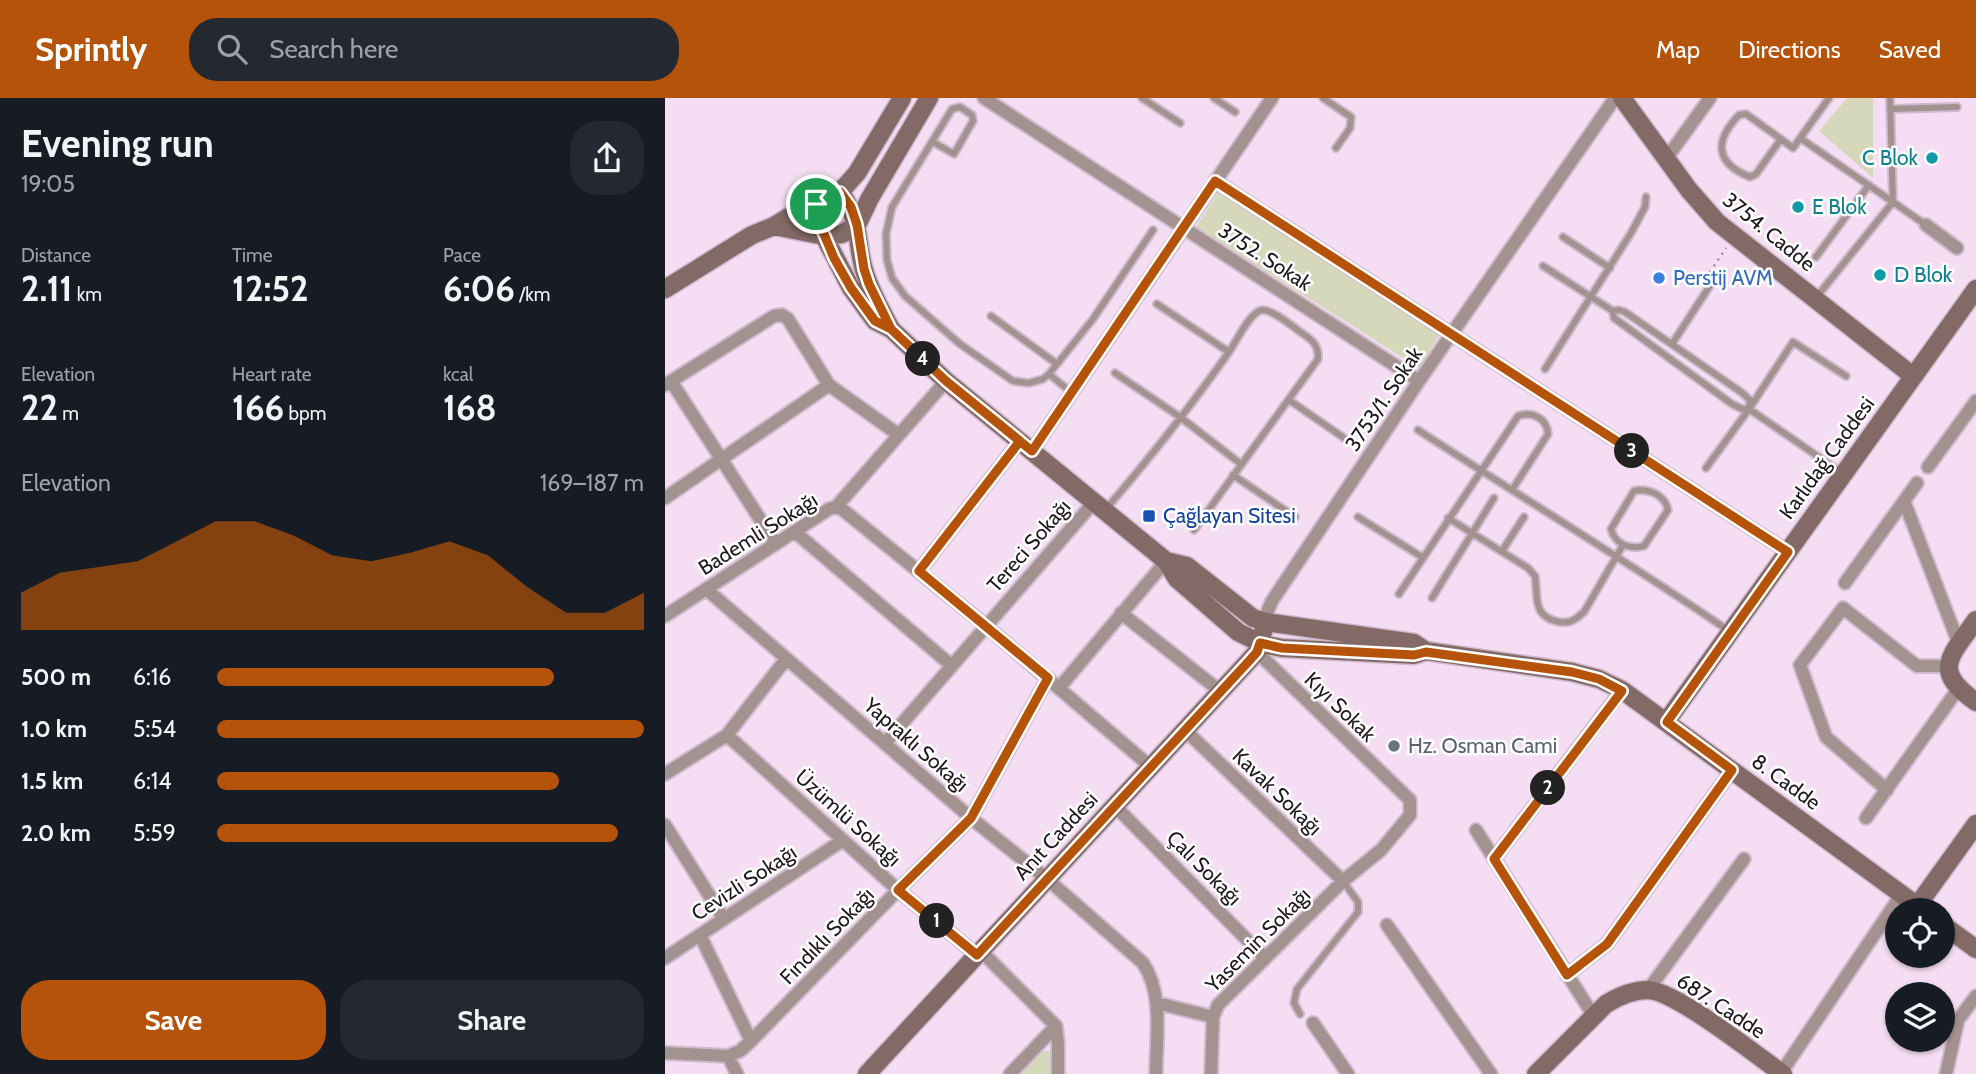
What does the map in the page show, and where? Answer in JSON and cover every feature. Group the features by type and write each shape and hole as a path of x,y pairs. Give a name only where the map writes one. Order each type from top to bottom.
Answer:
{"main road":[{"path":"665,289 752,235 840,192 857,173 902,98"},
{"path":"774,226 824,236 842,234 857,225 929,98"},
{"name":"3754. Cadde","path":"1622,98 1701,205 1717,222 1913,376"},
{"path":"840,192 851,207 857,225 864,269 891,329"},
{"path":"816,204 824,236 851,288 875,321 891,329 946,381 1166,561 1177,579 1258,647 1414,655 1426,652"},
{"name":"Karlıdağ Caddesi","path":"1667,722 1976,289"},
{"path":"1166,561 1187,566 1253,618 1413,643 1426,652"},
{"path":"1976,620 1951,656 1949,666 1950,676 1958,688 1976,702"},
{"name":"Anıt Caddesi","path":"867,1074 1220,691 1258,647 1266,622"},
{"name":"8. Cadde","path":"1426,652 1572,672 1599,679 1622,691 1667,722 1905,898"},
{"path":"1927,898 1976,824"},
{"path":"1955,934 1976,949"},
{"name":"687. Cadde","path":"1536,1074 1593,1016 1620,996 1647,990 1677,1000 1782,1073"}],"street":[{"name":"3752. Sokak","path":"984,98 1419,381"},
{"path":"919,571 1072,393 1272,98"},
{"name":"3753/1. Sokak","path":"1266,622 1272,601 1419,381 1615,98"},
{"path":"1666,159 1710,98"},
{"path":"1215,181 1788,552"},
{"path":"1926,225 1957,248"},
{"path":"776,544 668,383 774,316 782,316 788,319 829,384 899,435"},
{"name":"Bademli Sokağı","path":"665,616 836,507 946,381"},
{"path":"665,498 829,384"},
{"path":"1928,467 1976,401"},
{"path":"1845,583 1917,483"},
{"path":"1904,501 1959,644"},
{"name":"Tereci Sokağı","path":"885,743 986,625 1099,506"},
{"path":"836,507 986,625 1151,766"},
{"path":"795,532 952,666"},
{"path":"1059,688 1166,561"},
{"name":"Yapraklı Sokağı","path":"706,589 1143,963 1153,982 1157,1003 1156,1074"},
{"path":"1887,790 1826,737 1800,665 1843,608 1917,666 1949,666"},
{"path":"1121,613 1220,691"},
{"name":"Kıyı Sokak","path":"1258,647 1410,800 1410,815 1403,824 1381,850 1343,881"},
{"path":"665,774 727,735 786,659"},
{"name":"Fındıklı Sokağı","path":"728,1056 740,1051 751,1041 971,818 1048,678"},
{"path":"1866,818 1958,688"},
{"path":"1494,859 1622,691"},
{"name":"Kavak Sokağı","path":"1185,730 1343,881"},
{"name":"Üzümlü Sokağı","path":"727,735 898,890 979,953 1056,1026"},
{"path":"1567,975 1607,944 1732,770"},
{"name":"Çalı Sokağı","path":"1115,806 1265,958"},
{"path":"1476,831 1593,1016"},
{"path":"667,833 724,919"},
{"name":"Cevizli Sokağı","path":"665,958 843,840"},
{"path":"1647,990 1744,859"},
{"name":"Yasemin Sokağı","path":"1211,1074 1213,1017 1216,1008 1223,998 1343,881"},
{"path":"1782,1073 1901,895"},
{"path":"1387,925 1491,1074"},
{"path":"700,935 751,1041"},
{"path":"1946,1074 1958,1020 1976,996"},
{"path":"1157,1003 1213,1017"},
{"path":"1313,1023 1349,1074"},
{"path":"1010,1074 1056,1026"},
{"path":"1056,1026 1058,1074"},
{"path":"665,1053 728,1056 737,1074"}],"lane":[{"path":"1142,98 1180,123"},
{"path":"1214,98 1235,112"},
{"path":"1323,98 1350,117 1350,128 1336,148"},
{"path":"1781,139 1756,174 1750,177 1743,175 1728,162 1721,151 1720,141 1738,115 1746,114 1781,139 1793,148 1829,98"},
{"path":"1815,299 1893,202 1890,98"},
{"path":"933,142 954,154 973,121 972,115 960,107 953,109 892,207 886,234 887,260 892,278 905,296 960,344 1013,381 1029,383 1049,374 1093,319 1153,230"},
{"path":"1890,109 1957,107"},
{"path":"1800,138 1926,225"},
{"path":"1815,257 1869,185"},
{"path":"1545,369 1610,268 1638,219 1646,197"},
{"path":"1563,237 1610,268"},
{"path":"1543,266 1613,311 1625,312 1672,344 1741,392 1750,400 1749,409"},
{"path":"1672,344 1713,281"},
{"path":"1157,304 1229,352"},
{"path":"1099,506 1180,417 1253,315 1261,310 1270,311 1315,342 1319,350 1318,359 1193,530"},
{"path":"1613,311 1613,318 1733,404 1749,409 1844,474"},
{"path":"991,316 1057,363"},
{"path":"1706,468 1793,342 1846,376"},
{"path":"1115,373 1180,417 1241,464"},
{"path":"1049,374 1072,393"},
{"path":"1289,400 1347,440"},
{"path":"1399,594 1518,416 1522,414 1538,417 1547,427 1548,434 1512,490"},
{"path":"1418,430 1617,555 1730,632"},
{"path":"1233,475 1295,517"},
{"path":"1647,490 1664,500 1668,510 1644,546 1633,548 1623,545 1612,534 1611,526 1634,491 1647,490"},
{"path":"1432,598 1494,498"},
{"path":"1358,517 1422,557"},
{"path":"1502,551 1524,517"},
{"path":"1448,518 1519,562 1535,576 1540,610 1545,616 1565,623 1584,612 1623,545"},
{"path":"1300,1014 1294,1003 1297,989 1358,912 1358,902 1343,881"}],"green space":[{"path":"1847,98 1873,98 1873,178 1819,131"},
{"path":"1219,191 1440,334 1419,368 1196,227"},
{"path":"1042,1051 1052,1051 1052,1074 1019,1074"}],"place":[{"name":"C Blok","path":"1932,158"},
{"name":"E Blok","path":"1798,207"},
{"name":"D Blok","path":"1880,275"},
{"name":"Perstij AVM","path":"1659,278"},
{"name":"Çağlayan Sitesi","path":"1149,516"},
{"name":"Hz. Osman Cami","path":"1394,746"}],"route":[{"path":"816,204 818,220 834,258 851,288 875,321 891,329 946,381 1020,441 919,571 1048,678 971,818 898,890 977,955 1249,661 1257,652 1260,643 1282,648 1414,655 1426,652 1572,672 1599,679 1622,691 1494,859 1567,975 1607,944 1732,770 1667,722 1788,552 1215,181 1032,451 1020,441 946,381 902,340 891,329 864,269 857,225 851,207 840,192 816,204"}]}
